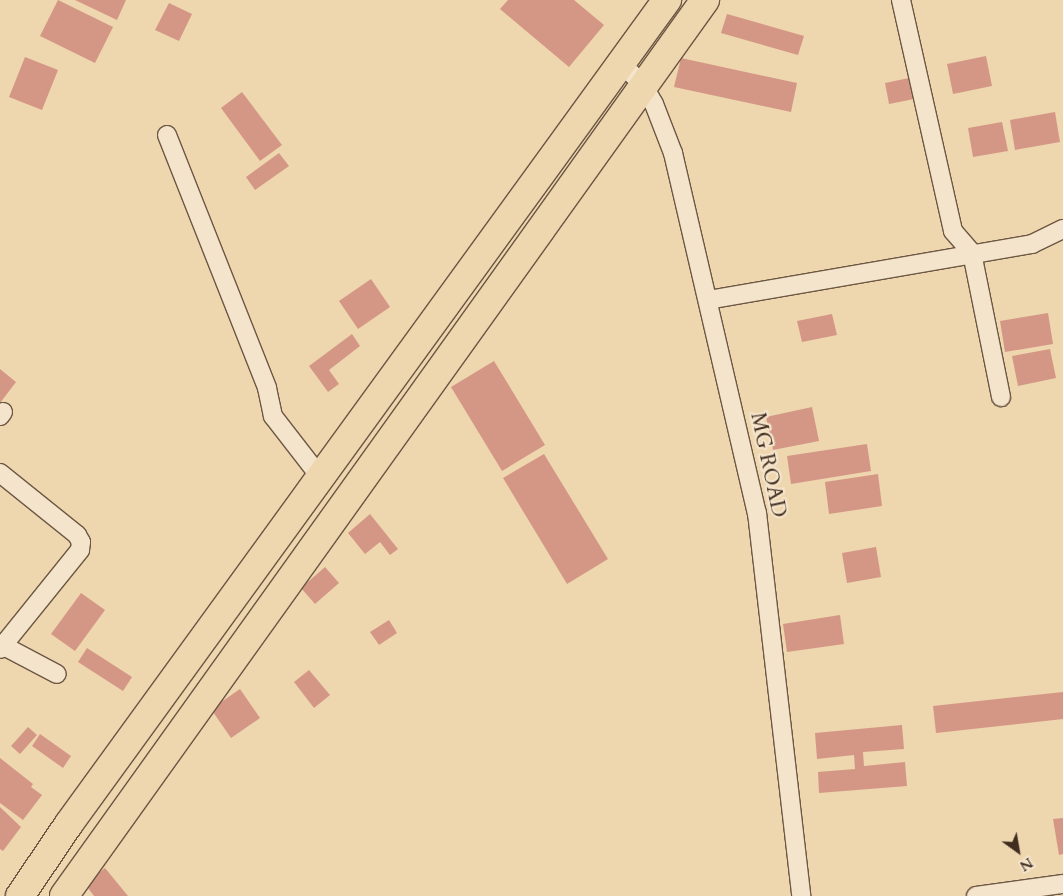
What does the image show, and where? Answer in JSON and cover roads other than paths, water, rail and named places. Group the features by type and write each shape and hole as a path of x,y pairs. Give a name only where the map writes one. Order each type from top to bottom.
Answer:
{"highway":[{"path":"20,896 667,0"},
{"path":"64,896 705,0"}],"street":[{"path":"901,0 953,231 972,253 1001,396"},
{"name":"MG ROAD","path":"621,63 643,85 654,104 674,153 757,512 801,896"},
{"path":"166,135 267,388 273,416 321,478"},
{"path":"708,300 1032,244 1063,229"},
{"path":"0,473 77,535 80,542 80,550 1,646 57,674"},
{"path":"976,896 1063,884"}]}
